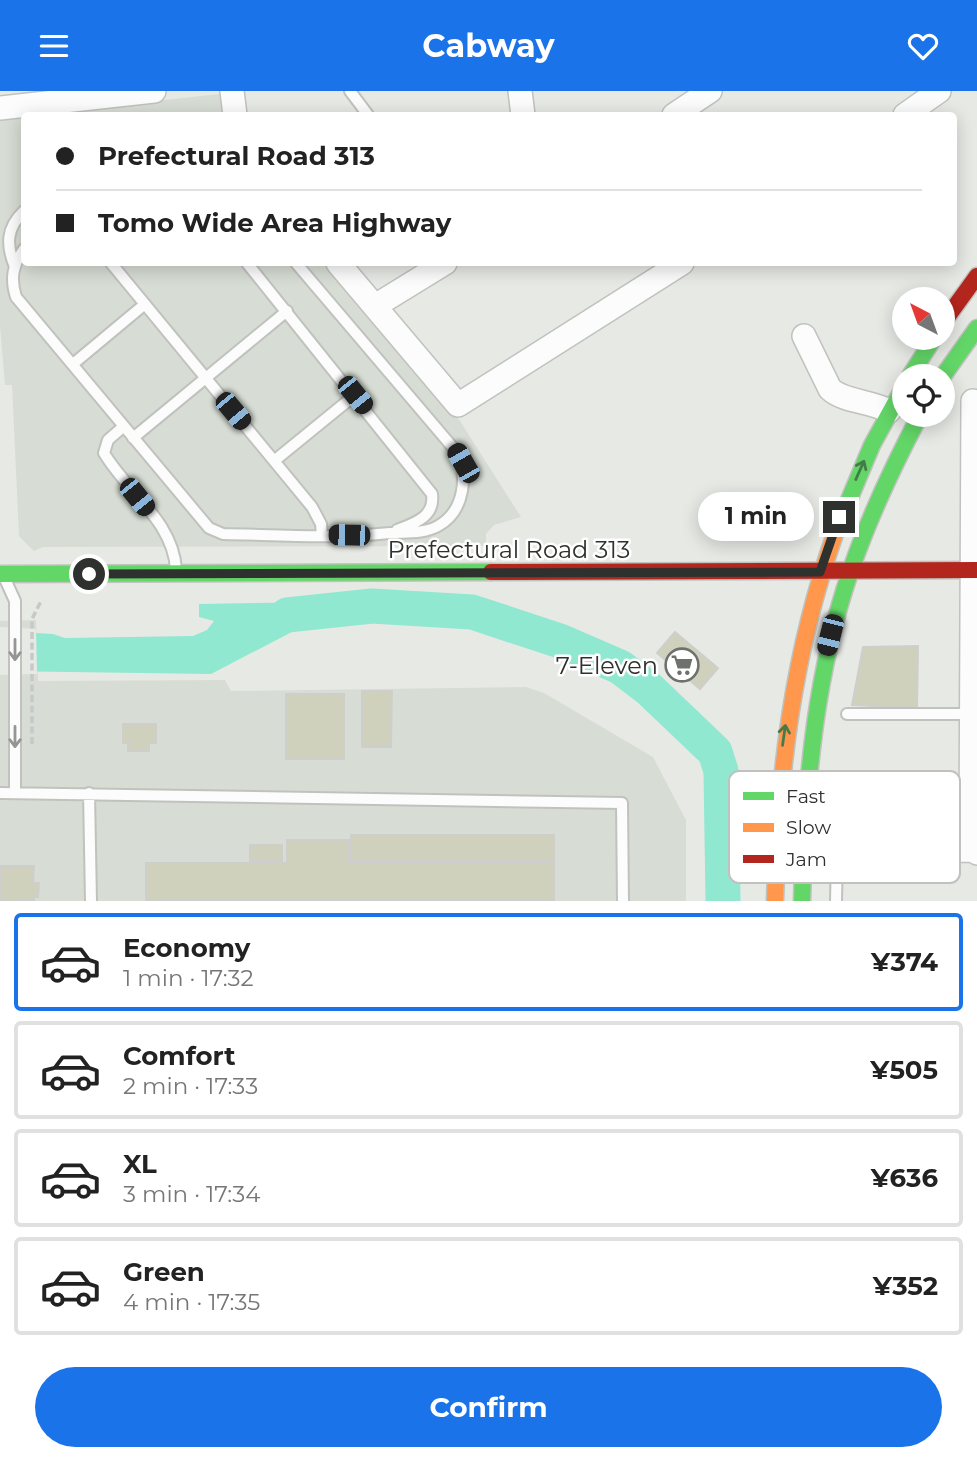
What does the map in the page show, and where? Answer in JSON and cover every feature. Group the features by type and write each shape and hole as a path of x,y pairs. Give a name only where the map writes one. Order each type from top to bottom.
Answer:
{"main road":[{"path":"956,305 977,276"},
{"path":"952,364 977,328"},
{"path":"781,771 783,740 794,676 820,572 845,502 892,406"},
{"path":"807,771 826,653 847,572 874,507 914,427"},
{"name":"Prefectural Road 313","path":"1,572 974,570"},
{"path":"775,883 775,901"},
{"path":"802,883 802,901"}],"street":[{"path":"0,108 98,94 154,91"},
{"path":"232,91 235,112"},
{"path":"520,91 523,112"},
{"path":"678,112 710,91"},
{"path":"909,112 939,91"},
{"path":"341,266 458,405 677,266"},
{"path":"375,306 440,266"},
{"path":"804,337 830,389 837,395 874,403 889,411"},
{"path":"955,391 975,401 975,687 971,832 976,851"}],"lane":[{"path":"350,91 366,112"},
{"path":"15,267 7,248 8,235 21,216"},
{"path":"21,255 12,279 16,297 209,528 223,534 388,533 422,531 446,520 460,499 464,484 463,463 377,355 299,266"},
{"path":"113,266 312,507 321,524 321,535"},
{"path":"249,266 432,494 433,503 428,514 388,533"},
{"path":"73,364 145,304"},
{"path":"133,438 286,311"},
{"path":"274,461 355,395"},
{"path":"124,426 108,440 104,453 164,530 175,554 176,573"},
{"path":"1,572 15,601 15,793"},
{"path":"847,714 973,714"},
{"path":"0,793 622,803 623,901"},
{"path":"89,793 91,901"},
{"path":"836,883 836,901"}],"path":[{"path":"31,753 32,619 41,601"}],"shaded area":[{"path":"219,94 226,102 228,112 53,112"},
{"path":"21,116 21,266 330,266 460,421 521,517 494,525 486,534 486,546 43,547 34,551 19,536 12,385 5,385 0,326 0,118"},
{"path":"322,602 334,610 211,674 0,671 0,631 53,634 65,638 193,636 207,630 214,621 199,617 199,604"},
{"path":"36,620 38,681 225,680 231,691 526,687 544,693 653,757 686,820 686,901 0,901 0,621"}],"pier":[{"path":"0,627 36,629 37,674 0,675"}],"building":[{"path":"675,632 718,668 700,689 657,653"},
{"path":"918,646 917,708 852,705 863,647"},
{"path":"362,691 392,691 391,747 362,747"},
{"path":"286,694 344,694 344,759 286,759"},
{"path":"123,724 156,724 156,743 149,743 149,751 128,751 128,743 123,743"},
{"path":"351,835 554,835 554,861 351,861"},
{"path":"287,840 349,840 349,863 554,863 554,901 146,901 146,863 287,863"},
{"path":"250,845 282,845 282,861 250,861"},
{"path":"0,866 34,866 33,883 39,883 38,897 34,897 34,901 0,901"}],"waterway":[{"path":"287,615 372,606 472,612 560,641 620,667 649,689 715,752 721,771 723,901"}],"traffic: fast":[{"path":"952,364 977,328"},
{"path":"918,364 926,350"},
{"path":"836,531 872,445 892,409"},
{"path":"809,771 825,667 851,568 868,523 914,427"},
{"path":"0,574 491,572"},
{"path":"802,901 803,883"}],"traffic: slow":[{"path":"783,771 790,714 809,622 836,531"},
{"path":"775,901 776,883"}],"traffic: jam":[{"path":"956,305 977,276"},
{"path":"491,572 977,570"}],"place":[{"name":"7-Eleven","path":"682,665"}],"route":[{"path":"89,574 820,572 839,517"}]}
